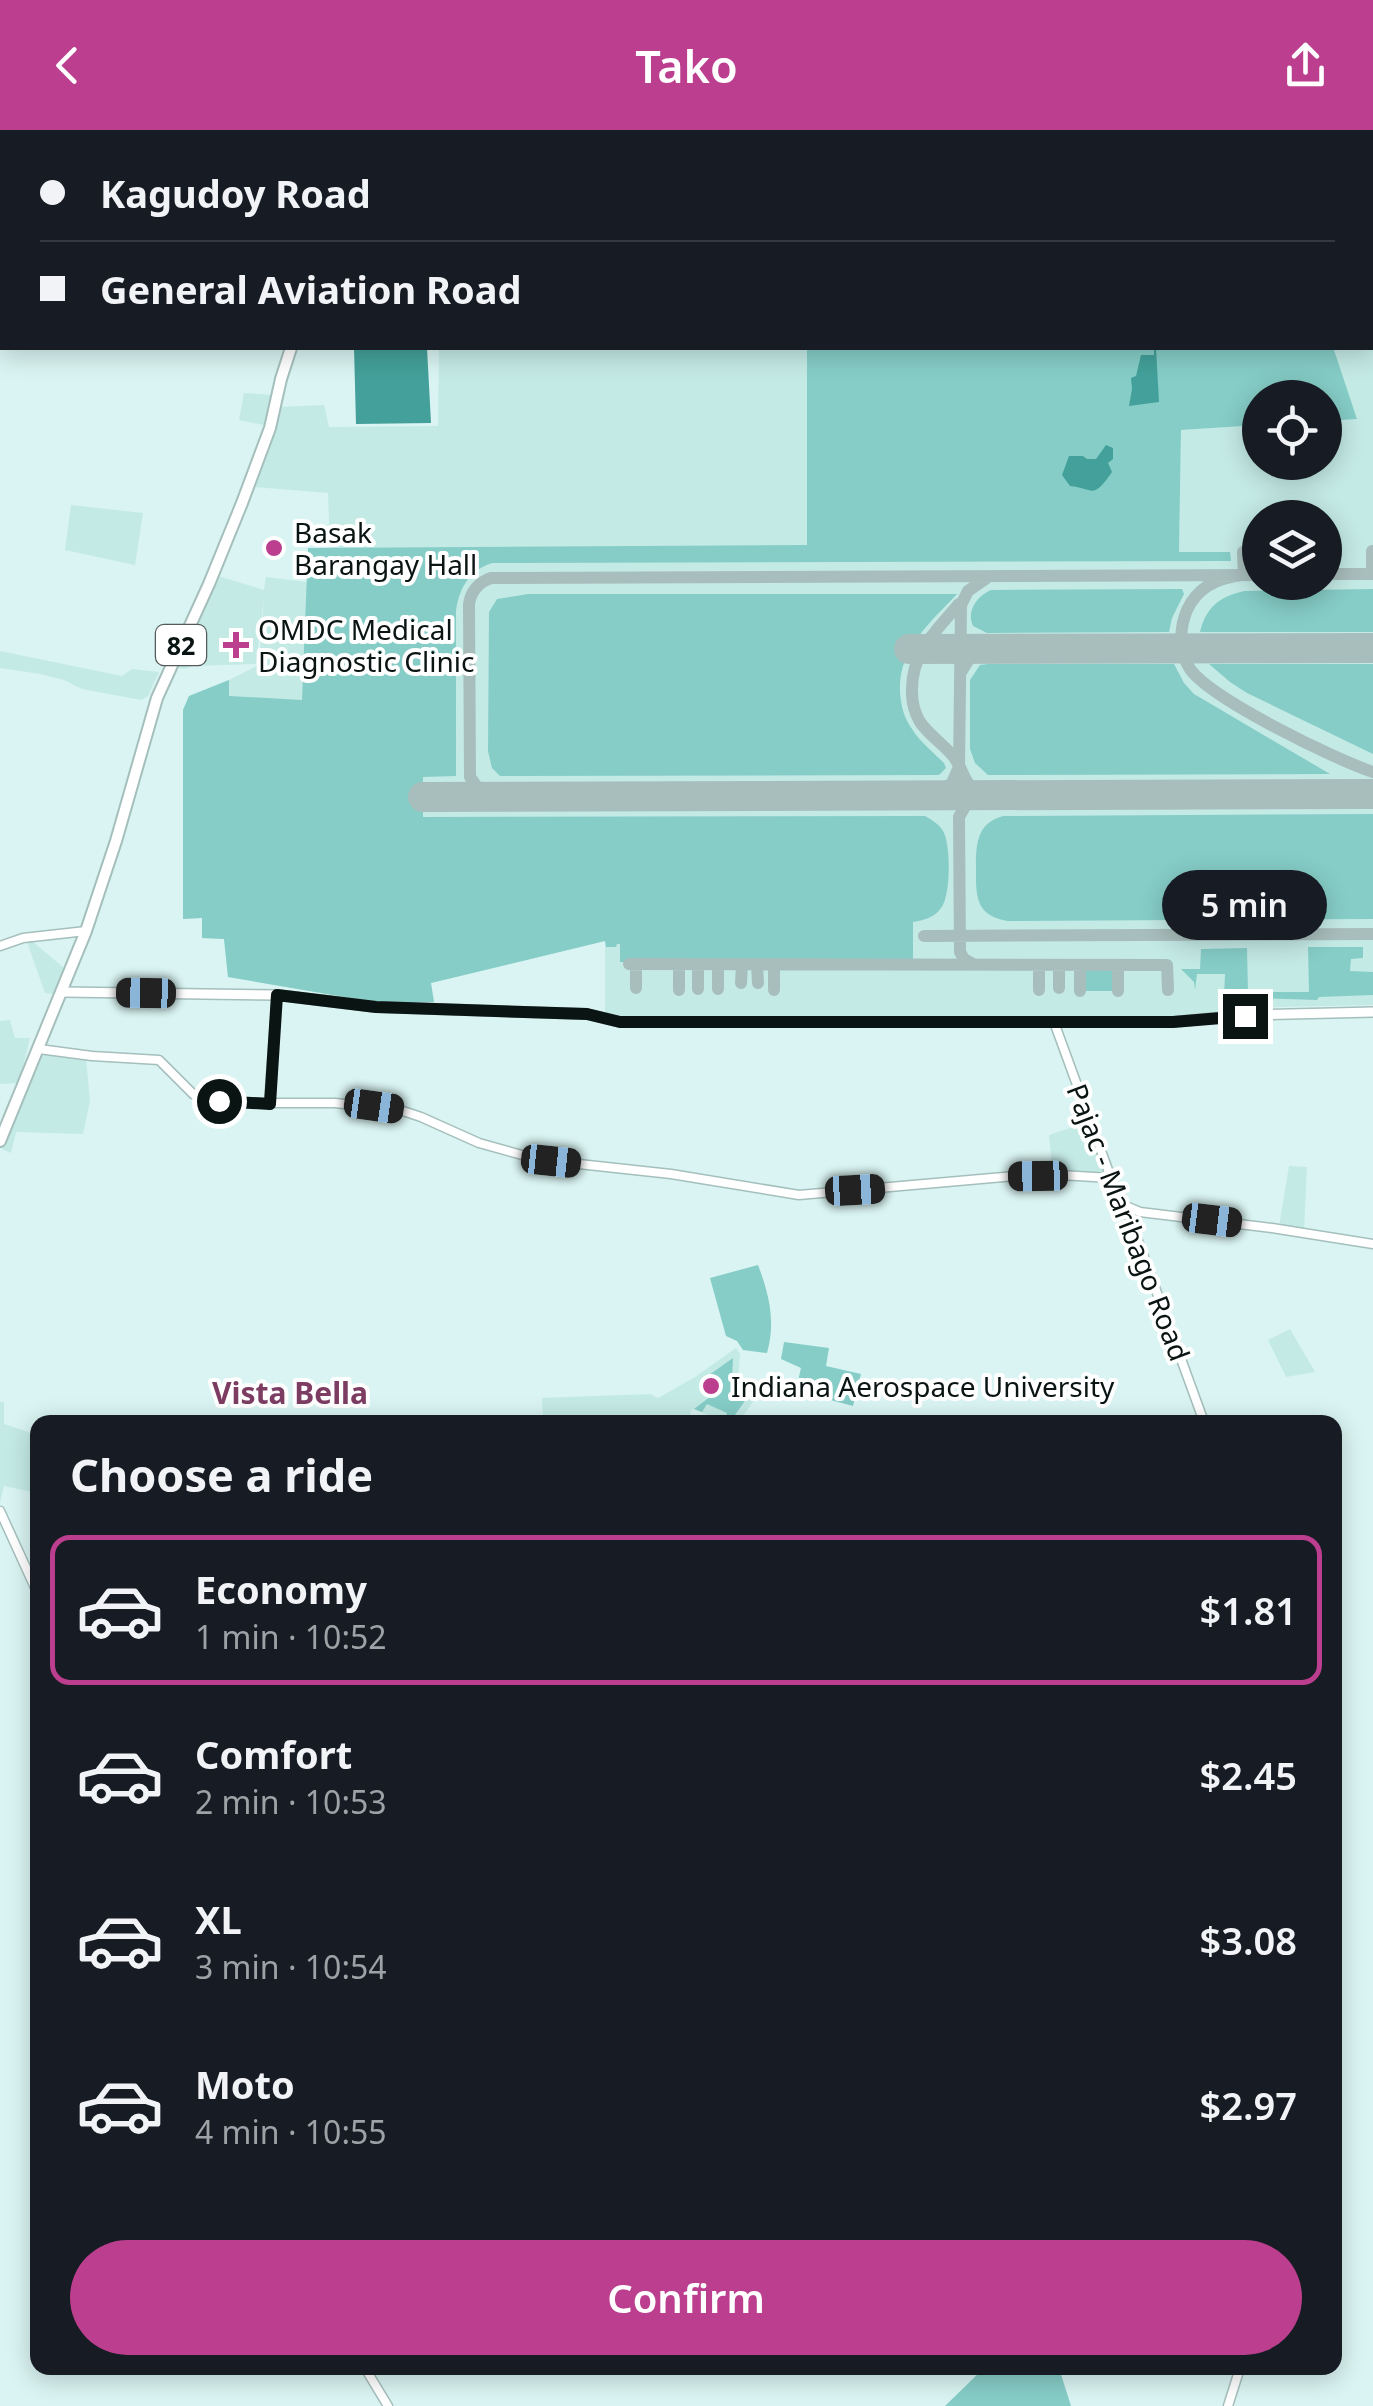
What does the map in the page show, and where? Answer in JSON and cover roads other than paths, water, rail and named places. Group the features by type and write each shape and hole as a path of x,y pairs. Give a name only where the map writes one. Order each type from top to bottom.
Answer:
{"main road":[{"name":"82","path":"0,1141 86,931 157,698 238,515 270,428 289,350"},
{"path":"62,992 277,995 376,1007 587,1014 620,1022 1173,1022 1262,1014 1373,1012"}],"street":[{"path":"0,946 23,938 86,931"},
{"path":"270,1104 277,995"},
{"name":"Pajac - Maribago Road","path":"1054,1022 1201,1415"},
{"path":"39,1049 158,1060 193,1094 204,1098 400,1110 479,1143 537,1158 799,1195 1015,1176 1112,1178"},
{"path":"1125,1205 1140,1212 1373,1244"},
{"path":"1130,1219 1140,1212"},
{"path":"0,1510 30,1576"},
{"path":"369,2375 388,2406"},
{"path":"1228,2406 1238,2375"}],"place":[{"name":"Basak Barangay Hall","path":"274,548"},
{"name":"OMDC Medical Diagnostic Clinic","path":"236,645"},
{"name":"Indiana Aerospace University","path":"711,1386"}],"district":[{"name":"Vista Bella","path":"290,1392"}]}
